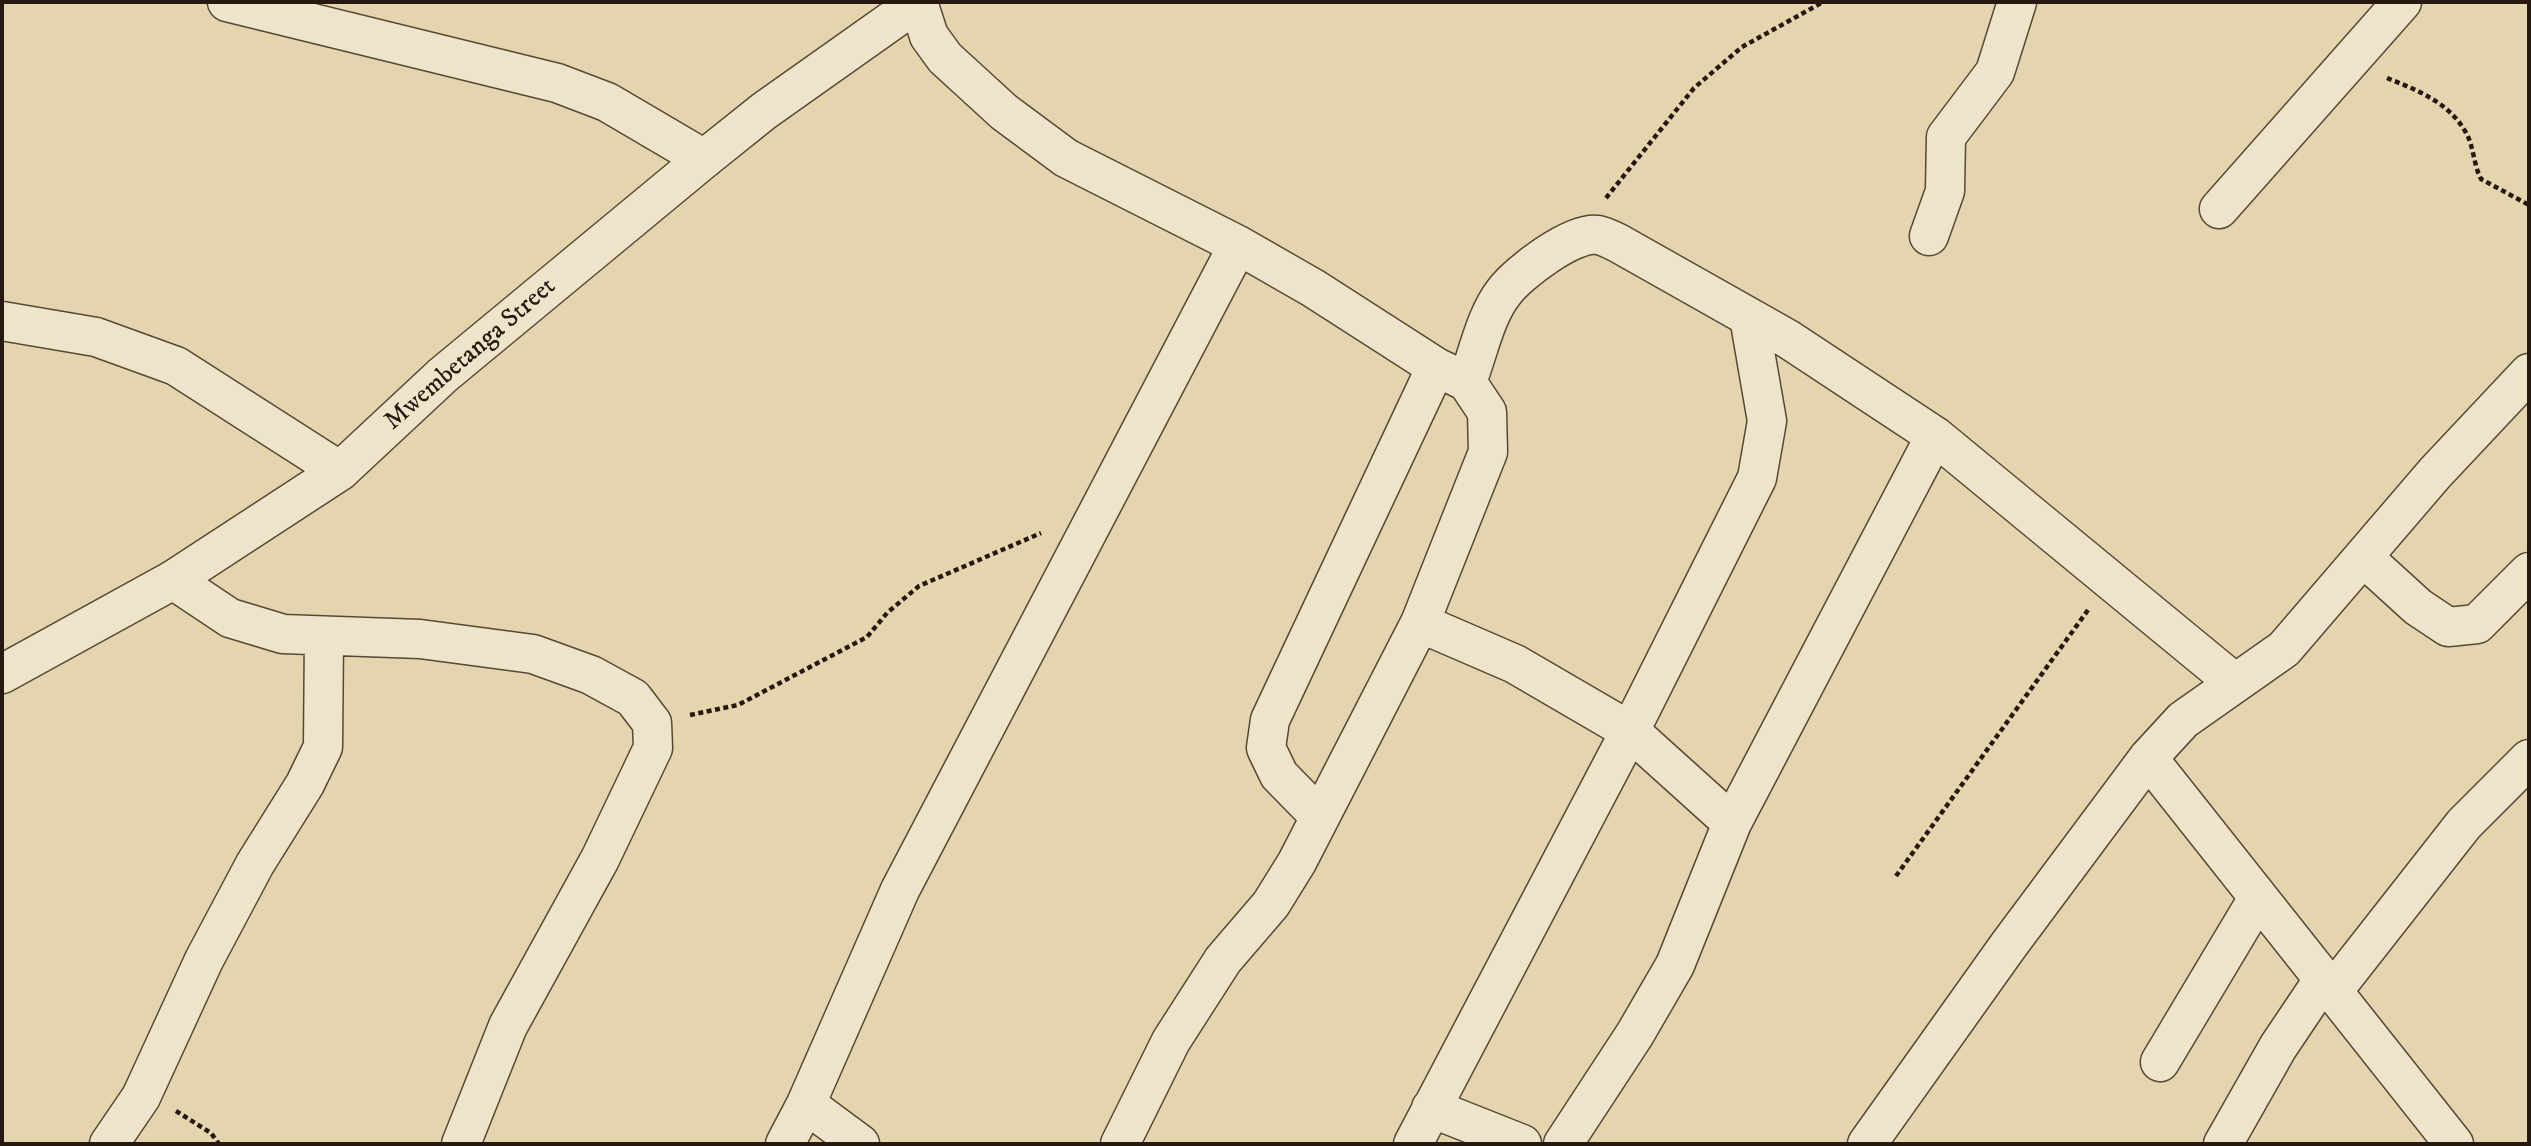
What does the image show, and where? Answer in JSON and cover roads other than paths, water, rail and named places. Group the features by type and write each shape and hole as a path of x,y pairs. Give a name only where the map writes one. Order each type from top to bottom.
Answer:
{"street":[{"path":"227,2 557,83 607,102 704,159"},
{"path":"918,2 929,36 945,58 1004,112 1066,158 1238,245 1313,288 1451,374 1487,412 1488,453 1420,623 1297,862 1271,904 1223,960 1171,1041 1120,1144"},
{"name":"Mwembetanga Street","path":"2,674 173,580 340,471 443,375 704,159 764,111 918,2"},
{"path":"1929,236 1945,191 1946,137 1995,72 2017,2"},
{"path":"2219,209 2350,64 2402,2"},
{"path":"1320,817 1279,775 1266,748 1270,720 1451,374 1503,292 1544,257 1574,240 1597,234 1618,243 1749,317 1935,436 2235,683"},
{"path":"785,1144 806,1104 900,890 1238,245"},
{"path":"1413,1144 1630,732 1757,478 1767,421 1749,317"},
{"path":"2,321 96,337 176,366 340,471"},
{"path":"1867,1144 2007,946 2148,758 2183,720 2284,649 2435,473 2529,373"},
{"path":"1563,1144 1635,1034 1675,965 1732,823 1935,436"},
{"path":"2363,557 2418,607 2448,627 2477,624 2529,572"},
{"path":"173,580 230,618 283,634 420,639 533,654 591,675 633,698 652,723 653,748 600,859 508,1026 461,1144"},
{"path":"1420,623 1515,664 1630,732 1732,823"},
{"path":"109,1144 141,1097 204,960 255,864 305,784 323,747 324,636"},
{"path":"2148,758 2454,1144"},
{"path":"2223,1144 2278,1047 2464,824 2529,759"},
{"path":"2160,1062 2258,898"},
{"path":"806,1104 860,1144"},
{"path":"1432,1108 1522,1144"}]}
